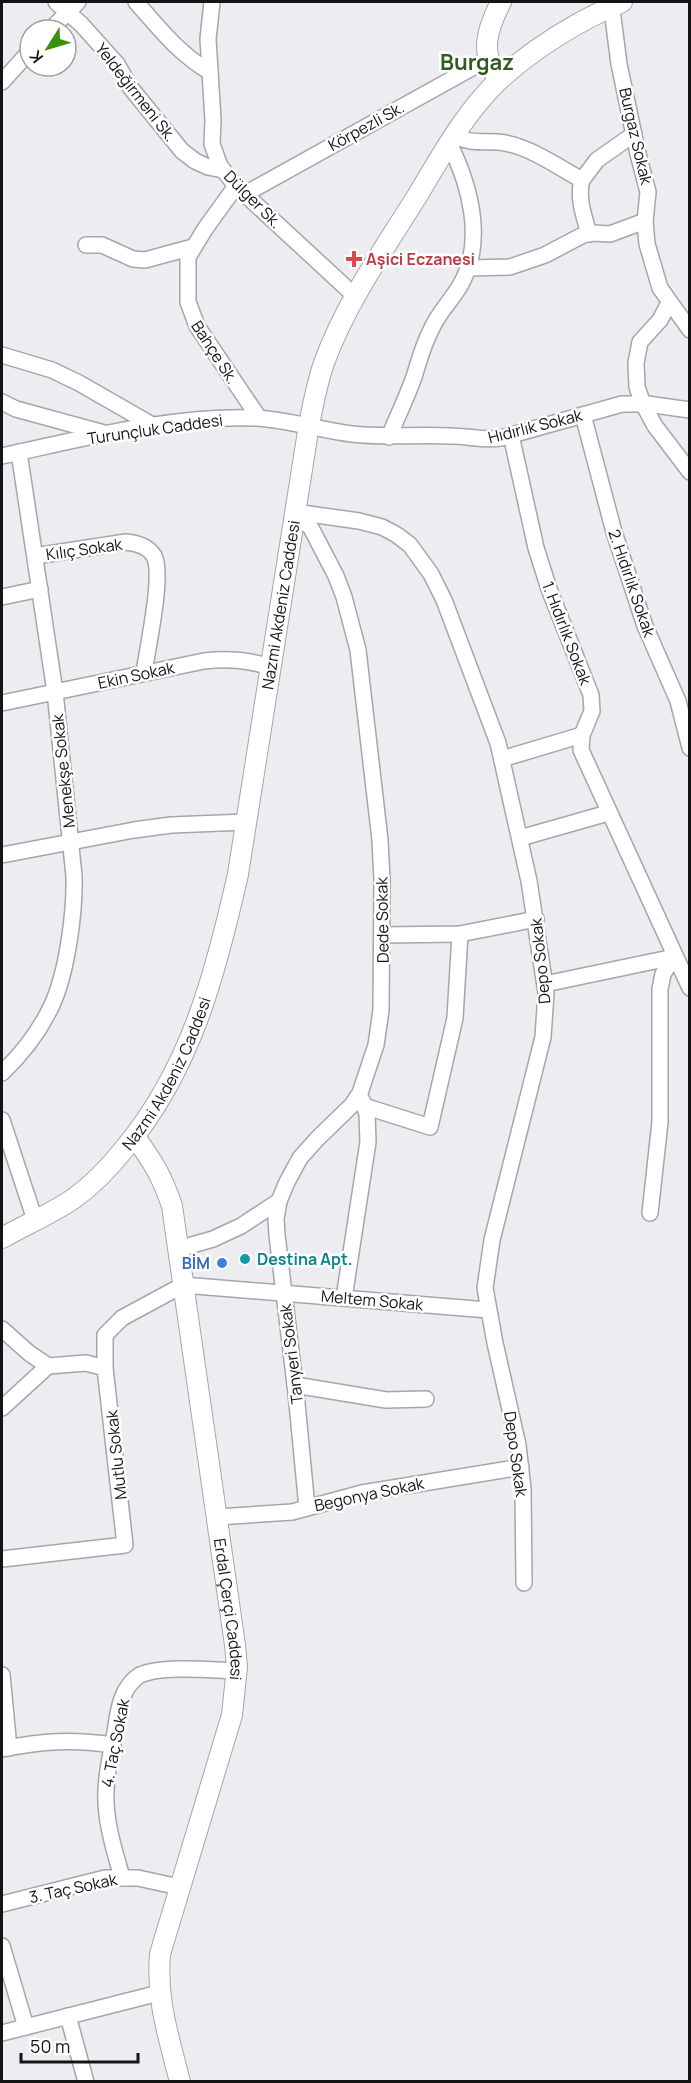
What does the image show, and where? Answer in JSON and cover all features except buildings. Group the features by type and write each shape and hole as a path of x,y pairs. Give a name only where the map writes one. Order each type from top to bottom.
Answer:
{"street":[{"path":"136,2 181,53 191,62 210,72"},
{"name":"Dülger Sk.","path":"212,2 208,39 213,120 212,144 215,154 223,170 241,190 355,296"},
{"path":"500,80 492,70 488,59 488,34 501,2"},
{"name":"Nazmi Akdeniz Caddesi","path":"2,1238 73,1199 94,1182 135,1137 168,1088 198,1019 224,937 238,874 309,425 325,363 355,296 452,140 482,98 548,40 615,3"},
{"name":"Burgaz Sokak","path":"615,3 619,63 648,192 646,237 660,288 690,330"},
{"path":"58,18 67,5"},
{"name":"Yeldeğirmeni Sk.","path":"67,5 117,63 130,87 182,151 195,161 223,170"},
{"name":"Körpezli Sk.","path":"241,190 488,59"},
{"path":"2,82 18,64"},
{"path":"589,234 580,199 579,190 582,180 597,160 634,134"},
{"path":"389,437 435,321 455,294 468,268 473,236 471,208 464,174 452,140 505,143 518,147 582,180"},
{"name":"Bahçe Sk.","path":"241,190 188,256 188,302 191,315 259,418"},
{"path":"468,268 510,267 545,255 570,240 589,234 610,234 645,221"},
{"path":"86,245 102,245 133,259 145,261 193,247"},
{"path":"669,303 660,320 640,342 637,350 637,387 643,404 660,434 690,472"},
{"path":"2,355 52,370 154,426"},
{"path":"2,402 16,409 107,434"},
{"name":"Hıdırlık Sokak","path":"309,425 351,434 389,437 453,436 488,440 622,404 643,404 690,411"},
{"name":"2. Hıdırlık Sokak","path":"583,415 614,532 645,626 678,701 690,748"},
{"name":"Turunçluk Caddesi","path":"2,456 107,434 199,421 259,418 309,425"},
{"name":"1. Hıdırlık Sokak","path":"511,435 536,548 549,589 591,695 592,711 582,735 581,750 690,988"},
{"name":"Menekşe Sokak","path":"2,1073 26,1048 52,1006 66,952 75,897 55,692 19,452"},
{"name":"Depo Sokak","path":"295,512 359,521 382,527 398,535 410,545 439,586 487,709 502,759 520,838 536,919 545,984 543,1037 486,1269 485,1288 514,1422 521,1467 524,1583"},
{"name":"Dede Sokak","path":"279,1201 300,1158 317,1138 352,1105 362,1100 376,1045 381,1010 380,840 358,650 344,597 311,528 295,512"},
{"name":"Kılıç Sokak","path":"35,556 126,542 145,547 153,554 158,571 144,673"},
{"path":"2,597 40,590"},
{"name":"Ekin Sokak","path":"2,703 226,658 245,659 271,667"},
{"path":"502,759 582,735"},
{"path":"520,838 608,813"},
{"path":"2,855 171,825 246,822"},
{"path":"382,935 460,934 536,919"},
{"path":"362,1100 430,1127 455,1018 460,934"},
{"path":"545,984 674,957"},
{"path":"650,1213 659,1142 660,989 663,974 674,957"},
{"path":"344,1298 368,1142 368,1128 362,1100"},
{"path":"2,1120 35,1220"},
{"name":"Erdal Çerçi Caddesi","path":"135,1137 156,1165 172,1206 236,1645 237,1671 232,1715 160,1954 159,1993 180,2082"},
{"path":"178,1249 213,1239 241,1226 279,1201"},
{"name":"Tanyeri Sokak","path":"279,1201 276,1219 277,1235 307,1508"},
{"name":"Meltem Sokak","path":"183,1285 488,1310"},
{"name":"Mutlu Sokak","path":"2,1559 125,1545 105,1368 105,1335 122,1318 183,1285"},
{"path":"2,1329 48,1366 86,1364 105,1368"},
{"path":"2,1408 48,1366"},
{"path":"295,1385 386,1400 426,1399"},
{"name":"Begonya Sokak","path":"217,1517 271,1515 399,1486 521,1467"},
{"name":"4. Taç Sokak","path":"122,1877 106,1813 106,1780 123,1696 129,1685 138,1676 162,1670 237,1671"},
{"path":"2,1675 5,1749 63,1740 82,1740 113,1745"},
{"name":"3. Taç Sokak","path":"2,1904 83,1882 122,1877 179,1887"},
{"path":"2,1946 26,2027"},
{"path":"2,2033 159,1993"},
{"path":"68,2016 86,2082"}],"place":[{"name":"Aşici Eczanesi","path":"354,259"},
{"name":"Destina Apt.","path":"245,1259"},
{"name":"BİM","path":"222,1263"}],"district":[{"name":"Burgaz","path":"477,62"}]}
